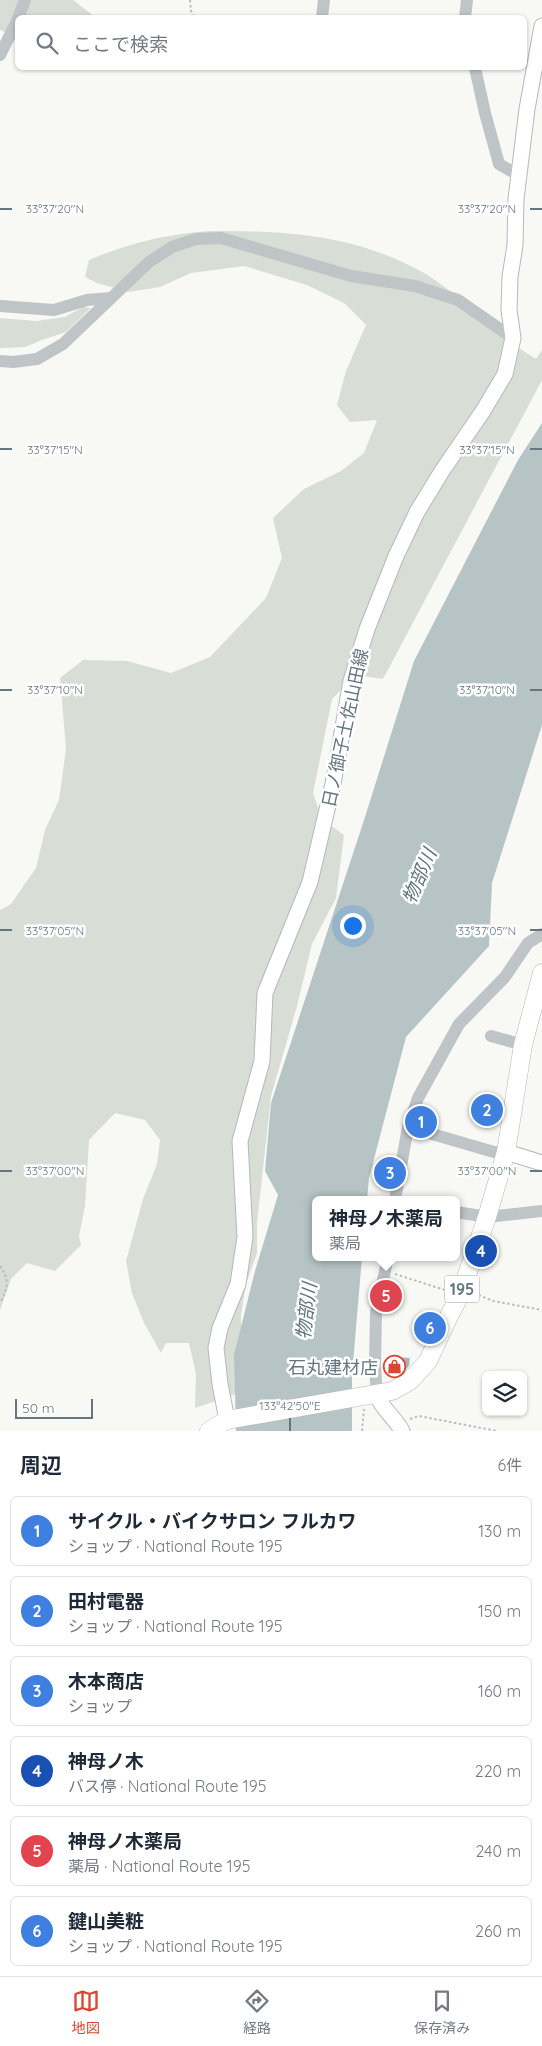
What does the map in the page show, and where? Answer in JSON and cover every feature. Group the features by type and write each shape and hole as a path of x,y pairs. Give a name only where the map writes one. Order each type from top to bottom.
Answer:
{"highway":[{"name":"195","path":"209,1431 229,1423 392,1391 410,1381 428,1362 448,1316 461,1292 487,1217 506,1152 522,1045 542,973"}],"main road":[{"name":"日ノ御子土佐山田線","path":"229,1423 220,1384 216,1348 220,1328 238,1284 245,1237 240,1141 262,1061 265,993 310,882 333,784 351,681 367,628 396,556 418,512 442,471 483,411 505,374 513,338 509,310 510,277 515,244 516,199 527,109 542,26"},
{"path":"506,1152 542,1163"},
{"path":"371,1396 400,1427"}],"street":[{"path":"19,15 25,0"},
{"path":"322,15 324,0"},
{"path":"465,15 467,0"},
{"path":"0,55 15,24"},
{"path":"475,70 499,164 520,176"},
{"path":"0,361 13,362 37,359 63,344 149,262 172,247 196,239 221,238 351,276 416,286 458,300 513,338"},
{"path":"0,306 54,310 86,300 111,298"},
{"path":"395,1196 408,1127 418,1098 458,1024 505,978 528,943 542,934"},
{"path":"491,1036 522,1045"},
{"path":"408,1127 494,1152 506,1152"},
{"path":"460,1213 487,1217 542,1211"},
{"path":"371,1396 375,1366 376,1312 387,1261"}],"path":[{"path":"190,0 193,15"},
{"path":"0,1266 7,1275 8,1288 0,1303"},
{"path":"386,1271 493,1301 542,1310"},
{"path":"400,1427 419,1416 497,1431"},
{"path":"362,1419 362,1431"}],"shaded area":[{"path":"0,0 73,0 92,15 15,15 15,37 0,30"},
{"path":"210,231 266,232 320,237 372,250 398,260 436,281 458,297 510,342 536,359 542,350 542,380 383,679 355,675 332,699 313,793 322,819 344,835 336,898 312,944 297,1006 271,1096 257,1223 257,1253 246,1284 241,1315 242,1392 195,1408 196,1374 189,1343 166,1343 161,1353 144,1323 132,1293 126,1261 143,1199 157,1164 160,1140 145,1120 115,1113 89,1140 85,1206 79,1236 81,1245 55,1271 27,1263 11,1279 0,1310 0,910 11,904 36,868 45,830 59,800 66,749 60,678 83,660 127,661 171,673 210,657 266,598 282,558 273,518 304,489 341,471 364,453 377,420 350,422 337,405 346,371 366,325 344,303 307,285 244,266 191,273 160,287 129,292 97,283 85,277 89,260 104,254 148,240"},
{"path":"83,307 91,308 66,332 25,347 0,348 0,318 36,321 65,317"}],"water":[{"name":"物部川","path":"542,423 542,725 492,883 489,946 406,1037 369,1178 367,1196 312,1196 312,1261 362,1261 352,1375 352,1431 236,1431 234,1355 255,1271 278,1195 265,1171 271,1103 414,661 518,460"}],"building":[{"path":"389,1357 410,1358 409,1366 404,1372 388,1371"}],"place":[{"name":"田村電器","path":"487,1110"},
{"name":"サイクル・バイクサロン フルカワ","path":"421,1122"},
{"name":"木本商店","path":"390,1173"},
{"name":"神母ノ木","path":"481,1251"},
{"name":"神母ノ木薬局","path":"386,1296"},
{"name":"鍵山美粧","path":"430,1328"},
{"name":"石丸建材店","path":"394,1367"}]}
